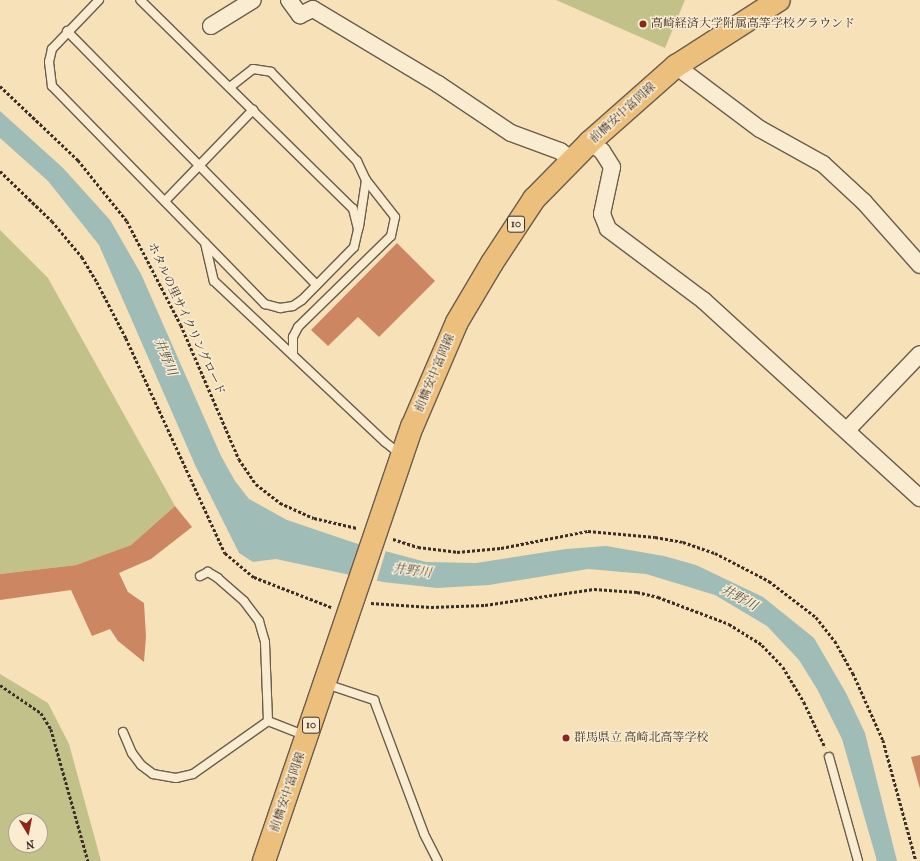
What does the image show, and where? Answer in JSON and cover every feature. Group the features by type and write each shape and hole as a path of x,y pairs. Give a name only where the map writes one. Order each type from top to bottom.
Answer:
{"main road":[{"name":"前橋安中富岡線","path":"264,861 308,736 373,535 432,376 457,322 512,230 534,199 590,142 676,66 779,0"}],"street":[{"path":"211,26 253,0"},
{"path":"289,0 300,14 313,8 438,84 511,133 560,151 572,160"},
{"path":"676,66 760,129 823,164 864,202 920,264"},
{"path":"590,142 602,150 612,167 602,214 608,229 703,300 920,498"},
{"path":"847,430 920,354"}],"lane":[{"path":"99,0 67,31 52,49 49,62 52,86 265,304 280,308 292,306 302,300 354,247 366,180"},
{"path":"140,0 353,209 358,230"},
{"path":"67,31 317,285"},
{"path":"230,87 253,69 271,72 357,161 366,180 395,217 391,236 298,327 293,337 293,354"},
{"path":"165,201 253,110"},
{"path":"205,242 214,281 385,442 402,455"},
{"path":"200,576 208,572 218,578 244,601 259,621 265,642 268,721"},
{"path":"325,684 374,700 424,834 438,861"},
{"path":"123,732 132,753 141,765 153,774 176,778 193,774 268,721"},
{"path":"268,721 308,736"},
{"path":"829,757 858,861"}],"path":[{"name":"ホタルの里サイクリングロード","path":"0,86 78,160 127,221 181,325 239,459 256,484 280,503 314,518 418,547 457,552 501,548 588,531 655,537 684,542 715,553 769,582 816,617 835,641 854,673 883,740 916,861"},
{"path":"0,171 52,221 82,257 97,282 126,338 225,553 254,577 353,600 431,607 485,605 594,589 637,592 664,599 729,624 762,645 786,673 804,702 829,757"},
{"path":"0,686 41,713 51,729 88,861"}],"shaded area":[{"name":"高崎経済大学附属高等学校グラウンド","path":"556,0 685,0 665,48"},
{"path":"0,230 48,278 175,506 131,545 76,565 0,574"},
{"path":"0,674 48,703 69,744 101,861 0,861"}],"water":[{"name":"井野川","path":"0,111 63,168 110,220 141,274 221,456 235,481 249,499 287,520 355,543 426,562 476,563 566,549 606,546 664,556 696,565 763,597 814,638 846,693 865,733 897,861 877,861 842,739 817,689 799,660 767,626 715,595 646,574 588,569 489,585 437,588 383,582 276,559 253,562 239,553 196,467 99,245 48,181 0,138"}],"pier":[{"path":"362,543 386,550 376,583 352,577"}],"building":[{"path":"397,243 435,281 379,337 358,317 328,346 311,330"},
{"path":"175,506 192,527 151,559 119,573 128,592 144,603 146,636 144,662 118,641 110,629 92,636 71,590 0,600 0,574 76,565 131,545"},
{"path":"920,755 920,789 911,757"}],"place":[{"name":"高崎経済大学附属高等学校グラウンド","path":"643,24"},
{"name":"群馬県立 高崎北高等学校","path":"566,738"}]}
